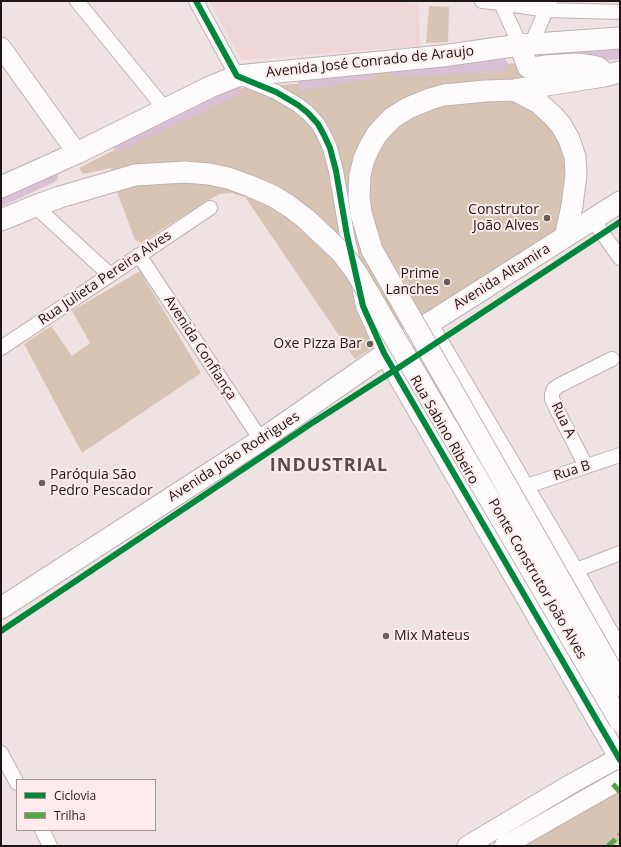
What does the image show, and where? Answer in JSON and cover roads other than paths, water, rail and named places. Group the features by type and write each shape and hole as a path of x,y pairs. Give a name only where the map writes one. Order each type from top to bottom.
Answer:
{"main road":[{"name":"Avenida José Conrado de Araujo","path":"1,187 77,153 164,109 237,76 442,56 525,45 620,38"},
{"path":"525,45 528,67 533,68 576,64 597,67 612,74"},
{"path":"514,90 612,74"},
{"path":"514,90 539,103 561,125 569,139 575,157 576,175 566,237"},
{"name":"Ponte Construtor João Alves","path":"514,90 486,91 444,95 430,98 408,108 392,118 377,134 364,158 360,175 360,205 363,225 372,250 620,685"},
{"name":"Ponte Construtor João Alves","path":"34,206 81,190 135,175 185,172 210,174 228,178 250,186 273,196 306,220 341,252 356,272 620,721"},
{"name":"Avenida Altamira","path":"384,353 620,202"},
{"path":"1,220 34,206"},
{"name":"Avenida João Rodrigues","path":"1,608 261,440 331,392 384,353"}],"street":[{"path":"77,1 164,109"},
{"path":"196,1 237,76"},
{"path":"482,1 549,5 620,12"},
{"path":"501,2 525,45 549,5"},
{"path":"1,47 77,153"},
{"name":"Rua Sabino Ribeiro","path":"237,76 276,92 298,105 318,124 330,148 336,171 347,235 364,306 384,353 620,758"},
{"path":"34,206 110,275"},
{"name":"Rua Julieta Pereira Alves","path":"1,348 210,208"},
{"path":"593,220 620,258"},
{"name":"Avenida Confiança","path":"139,256 261,440"},
{"path":"428,324 619,650"},
{"name":"Rua A","path":"586,466 552,399 552,394 560,385 612,359"},
{"name":"Rua B","path":"524,487 620,455"},
{"path":"574,571 620,553"},
{"path":"1,753 16,781"},
{"path":"467,846 571,784 620,758"},
{"path":"504,846 620,780"},
{"path":"42,831 50,846"}],"waterway":[{"path":"573,57 620,52"},
{"path":"396,70 501,65"},
{"path":"305,83 369,72"},
{"path":"119,144 234,89"},
{"path":"1,199 51,176"}],"place":[{"name":"Construtor João Alves","path":"547,218"},
{"name":"Prime Lanches","path":"447,282"},
{"name":"Oxe Pizza Bar","path":"370,344"},
{"name":"Paróquia São Pedro Pescador","path":"42,483"},
{"name":"Mix Mateus","path":"386,636"}],"district":[{"name":"INDUSTRIAL","path":"329,466"}]}
